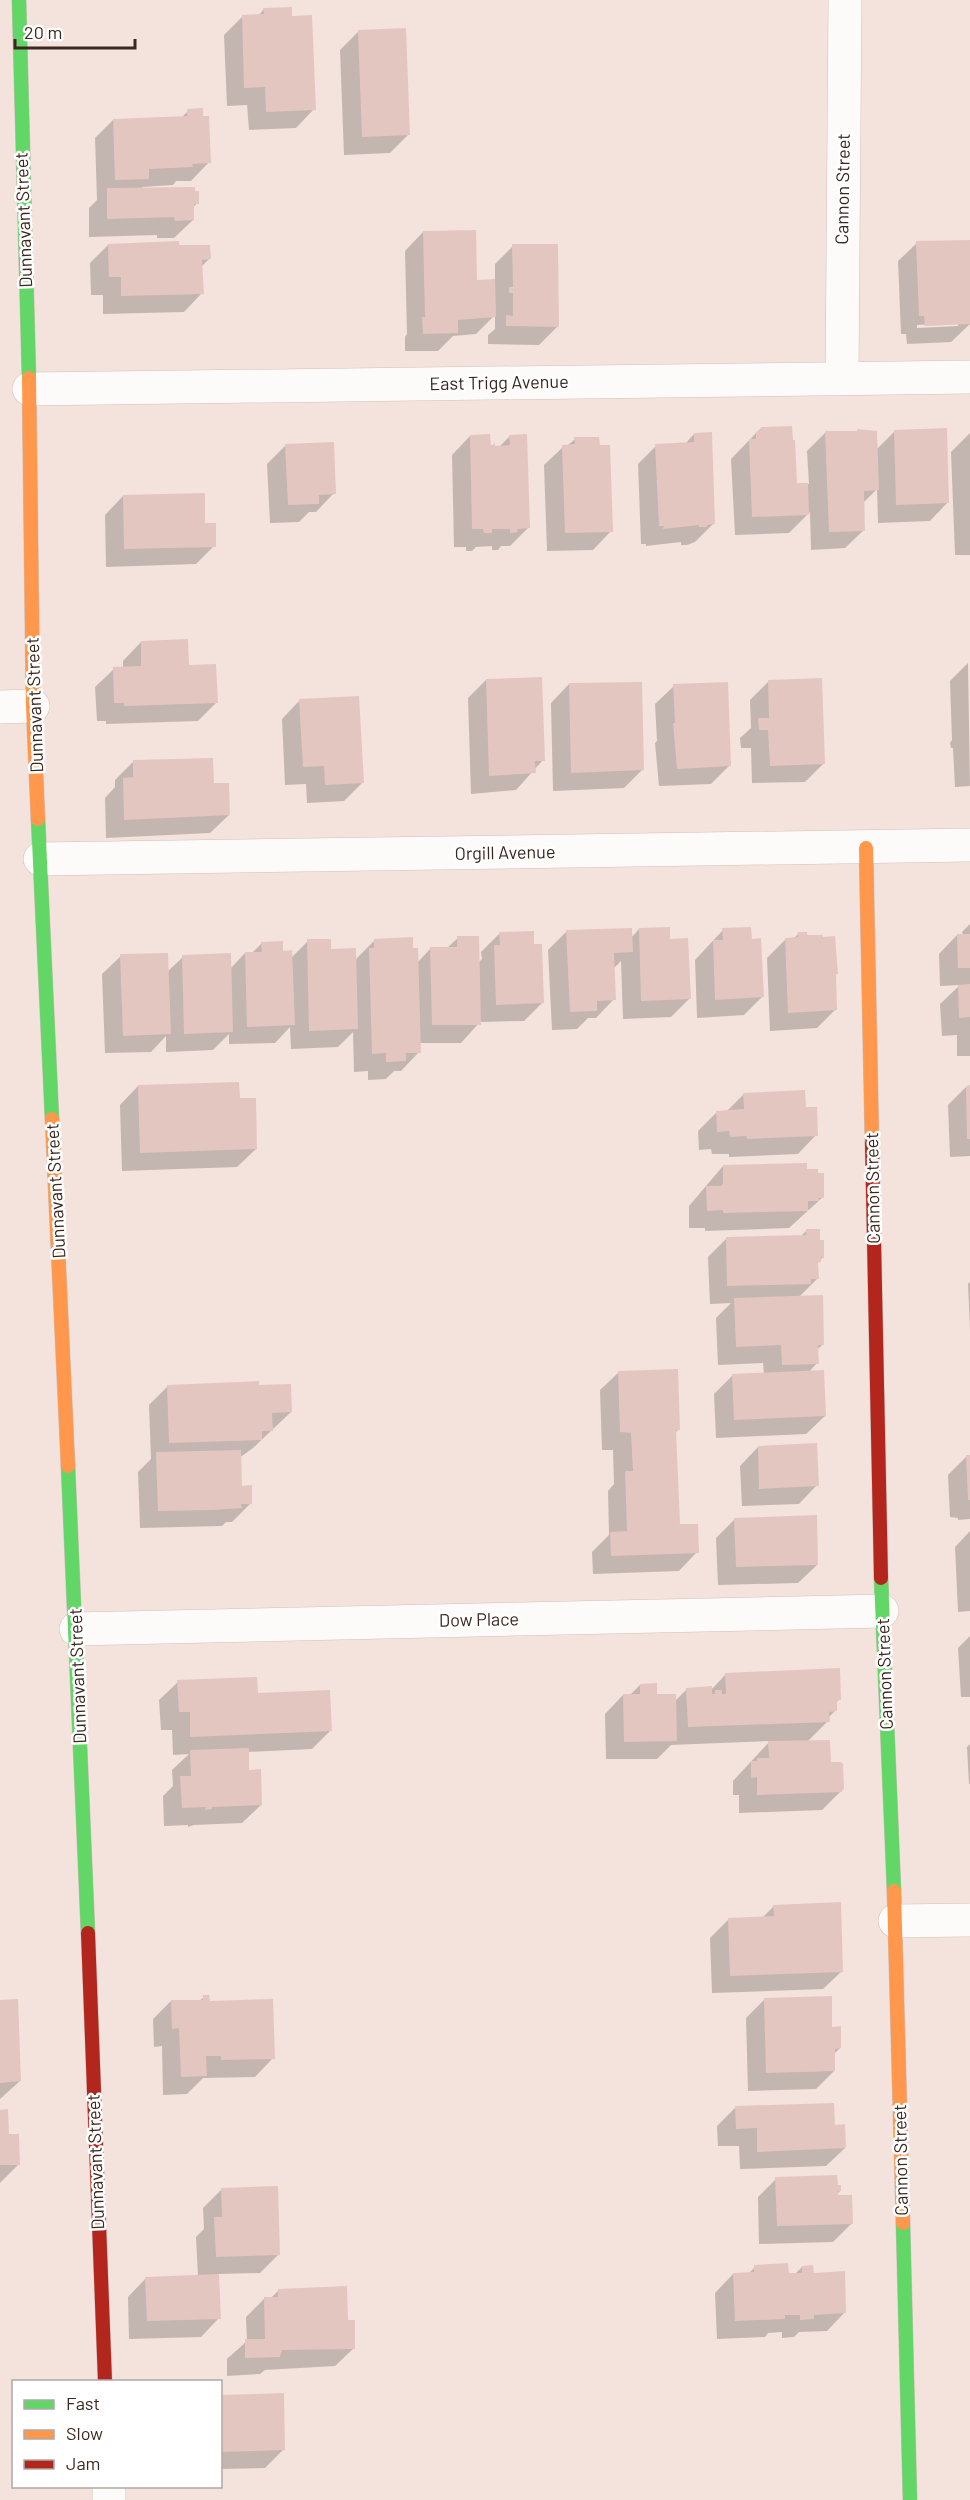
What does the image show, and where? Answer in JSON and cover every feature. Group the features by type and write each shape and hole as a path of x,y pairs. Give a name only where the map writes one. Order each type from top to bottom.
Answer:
{"street":[{"name":"Dunnavant Street","path":"19,0 29,389 33,706 76,1629 105,2380"},
{"name":"Cannon Street","path":"842,378 845,0"},
{"name":"East Trigg Avenue","path":"29,389 970,377"},
{"path":"0,707 33,706"},
{"name":"Orgill Avenue","path":"40,859 970,845"},
{"name":"Cannon Street","path":"866,848 882,1611 895,1921 910,2500"},
{"name":"Dow Place","path":"76,1629 882,1611"},
{"path":"895,1921 970,1920"}],"building":[{"path":"292,7 292,16 312,15 316,110 266,112 265,87 244,88 242,15 264,14 263,8"},
{"path":"406,28 410,135 362,137 358,30"},
{"path":"203,108 203,116 209,116 211,163 192,164 193,167 149,169 149,179 115,180 113,119 187,116 187,109"},
{"path":"195,187 195,191 199,191 199,204 194,204 194,220 175,221 174,217 107,219 107,188"},
{"path":"476,230 477,280 495,279 496,317 458,320 458,333 423,334 422,317 425,317 423,231"},
{"path":"970,240 970,324 925,326 924,316 919,316 916,241"},
{"path":"179,241 179,245 210,245 211,259 202,260 204,294 121,296 121,277 109,277 108,244"},
{"path":"512,244 558,244 559,327 506,326 506,315 513,316 513,293 509,293 509,287 513,287"},
{"path":"792,426 797,483 808,483 809,515 752,517 749,439 756,439 756,432 761,427"},
{"path":"947,428 949,503 896,505 894,430"},
{"path":"857,429 877,431 879,490 864,491 865,531 829,532 825,431 857,431"},
{"path":"712,432 715,524 707,525 707,527 699,527 699,525 663,529 664,526 659,526 655,444 694,442 694,433"},
{"path":"490,434 491,446 495,443 495,446 510,445 509,435 527,434 530,528 517,529 518,532 510,533 510,529 492,529 492,533 484,533 483,529 472,529 470,435"},
{"path":"574,437 599,437 600,445 610,445 613,532 565,533 562,445 575,444"},
{"path":"334,442 336,494 319,495 319,504 288,505 285,444"},
{"path":"205,493 205,523 216,523 216,547 124,549 123,495"},
{"path":"188,639 189,665 216,664 218,703 124,706 124,703 114,703 113,667 141,666 141,641"},
{"path":"542,677 545,761 535,761 536,773 489,776 486,679"},
{"path":"822,678 825,764 770,766 768,730 759,730 758,718 769,718 768,680"},
{"path":"642,682 644,770 571,773 569,683"},
{"path":"728,682 731,766 677,769 673,723 675,723 673,684"},
{"path":"359,696 364,783 325,785 324,766 303,767 299,699"},
{"path":"213,758 214,783 229,783 230,815 124,820 123,778 133,777 133,760"},
{"path":"670,927 670,939 688,938 691,999 641,1001 639,928"},
{"path":"751,927 752,939 761,938 764,997 715,1000 713,940 723,940 722,928"},
{"path":"632,928 633,952 614,953 616,1000 597,1001 597,1011 570,1012 566,930"},
{"path":"534,931 534,944 542,944 544,1003 496,1005 494,945 500,945 499,932"},
{"path":"798,932 807,932 807,935 823,935 823,937 835,936 838,974 836,974 837,1010 788,1013 785,938 798,937"},
{"path":"957,934 970,934 970,968 958,968"},
{"path":"457,936 479,936 481,1025 432,1025 430,947 457,947"},
{"path":"413,937 413,948 418,948 421,1053 406,1053 406,1061 386,1062 386,1053 372,1054 369,948 374,948 374,939"},
{"path":"307,939 331,939 331,949 356,948 358,1029 309,1031"},
{"path":"283,941 283,951 292,950 295,1025 247,1027 245,952 262,952 261,942"},
{"path":"168,953 171,1034 123,1036 120,954"},
{"path":"231,953 233,1032 184,1034 182,955"},
{"path":"970,984 970,1017 959,1018 958,985"},
{"path":"239,1082 240,1098 256,1098 257,1149 140,1153 138,1085"},
{"path":"970,1085 970,1139 967,1139 966,1086"},
{"path":"805,1090 806,1107 817,1107 818,1136 747,1139 746,1136 730,1137 729,1131 717,1132 716,1111 744,1109 743,1093"},
{"path":"807,1163 807,1169 818,1169 818,1173 824,1173 824,1198 819,1198 819,1201 808,1201 808,1211 723,1213 723,1210 707,1211 706,1186 723,1184 723,1165"},
{"path":"806,1229 820,1229 820,1240 824,1240 824,1258 821,1257 821,1262 818,1262 819,1279 811,1279 811,1284 727,1286 726,1237 806,1235"},
{"path":"823,1295 824,1345 818,1345 819,1364 782,1365 781,1345 736,1347 734,1298"},
{"path":"678,1369 680,1430 676,1430 680,1524 698,1524 699,1553 611,1556 610,1532 627,1531 625,1471 633,1471 631,1433 620,1432 618,1371"},
{"path":"824,1370 826,1416 734,1420 732,1374"},
{"path":"259,1381 259,1385 291,1384 292,1412 272,1413 273,1431 262,1431 262,1440 169,1443 167,1385"},
{"path":"817,1443 819,1486 759,1489 758,1446"},
{"path":"241,1450 242,1486 252,1485 252,1504 241,1504 242,1508 158,1511 156,1452"},
{"path":"966,1455 970,1455 970,1500 968,1500"},
{"path":"817,1515 818,1565 736,1567 734,1518"},
{"path":"840,1668 841,1700 837,1700 837,1711 829,1712 830,1722 688,1727 686,1688 712,1686 712,1694 715,1694 715,1690 722,1690 722,1694 726,1694 725,1673"},
{"path":"257,1677 258,1693 330,1690 332,1731 190,1737 190,1712 179,1712 177,1680"},
{"path":"657,1683 657,1694 676,1694 677,1741 624,1742 623,1694 640,1694 640,1684"},
{"path":"830,1740 831,1762 843,1764 844,1789 842,1792 757,1795 757,1777 751,1778 751,1761 757,1761 757,1758 769,1758 768,1741"},
{"path":"249,1748 249,1770 261,1769 262,1805 212,1807 212,1809 205,1810 206,1807 182,1808 180,1776 191,1776 190,1750"},
{"path":"841,1902 843,1972 730,1976 728,1918 774,1916 773,1905"},
{"path":"203,1995 209,1995 210,2001 273,1999 275,2059 221,2060 221,2056 206,2056 207,2076 181,2077 179,2028 172,2029 171,2000 203,2000"},
{"path":"832,1996 832,2027 841,2026 841,2048 835,2049 835,2071 766,2073 764,1998"},
{"path":"18,1999 21,2081 0,2083 0,2000"},
{"path":"834,2103 835,2125 845,2124 846,2148 757,2152 757,2128 736,2129 735,2106"},
{"path":"8,2109 9,2134 19,2134 20,2165 0,2165 0,2110"},
{"path":"837,2175 838,2185 841,2185 838,2195 852,2195 853,2224 777,2226 775,2177"},
{"path":"278,2186 280,2255 216,2257 214,2217 222,2217 221,2188"},
{"path":"788,2263 789,2273 802,2273 802,2266 813,2265 814,2273 845,2271 846,2313 814,2315 814,2319 800,2320 800,2315 785,2315 785,2319 735,2321 733,2273 754,2272 754,2265"},
{"path":"219,2274 221,2319 147,2321 145,2277"},
{"path":"347,2286 348,2320 355,2320 355,2349 282,2350 280,2357 245,2358 245,2339 265,2339 264,2297 278,2297 278,2289"},
{"path":"284,2393 285,2450 222,2452 222,2395"}],"traffic: fast":[{"path":"19,0 29,378"},
{"path":"38,819 52,1119"},
{"path":"68,1466 88,1933"},
{"path":"881,1578 894,1891"},
{"path":"903,2223 910,2500"}],"traffic: slow":[{"path":"29,378 33,706 38,819"},
{"path":"866,848 872,1143"},
{"path":"52,1119 68,1466"},
{"path":"894,1891 903,2223"}],"traffic: jam":[{"path":"872,1143 881,1578"},
{"path":"88,1933 105,2380"}]}
